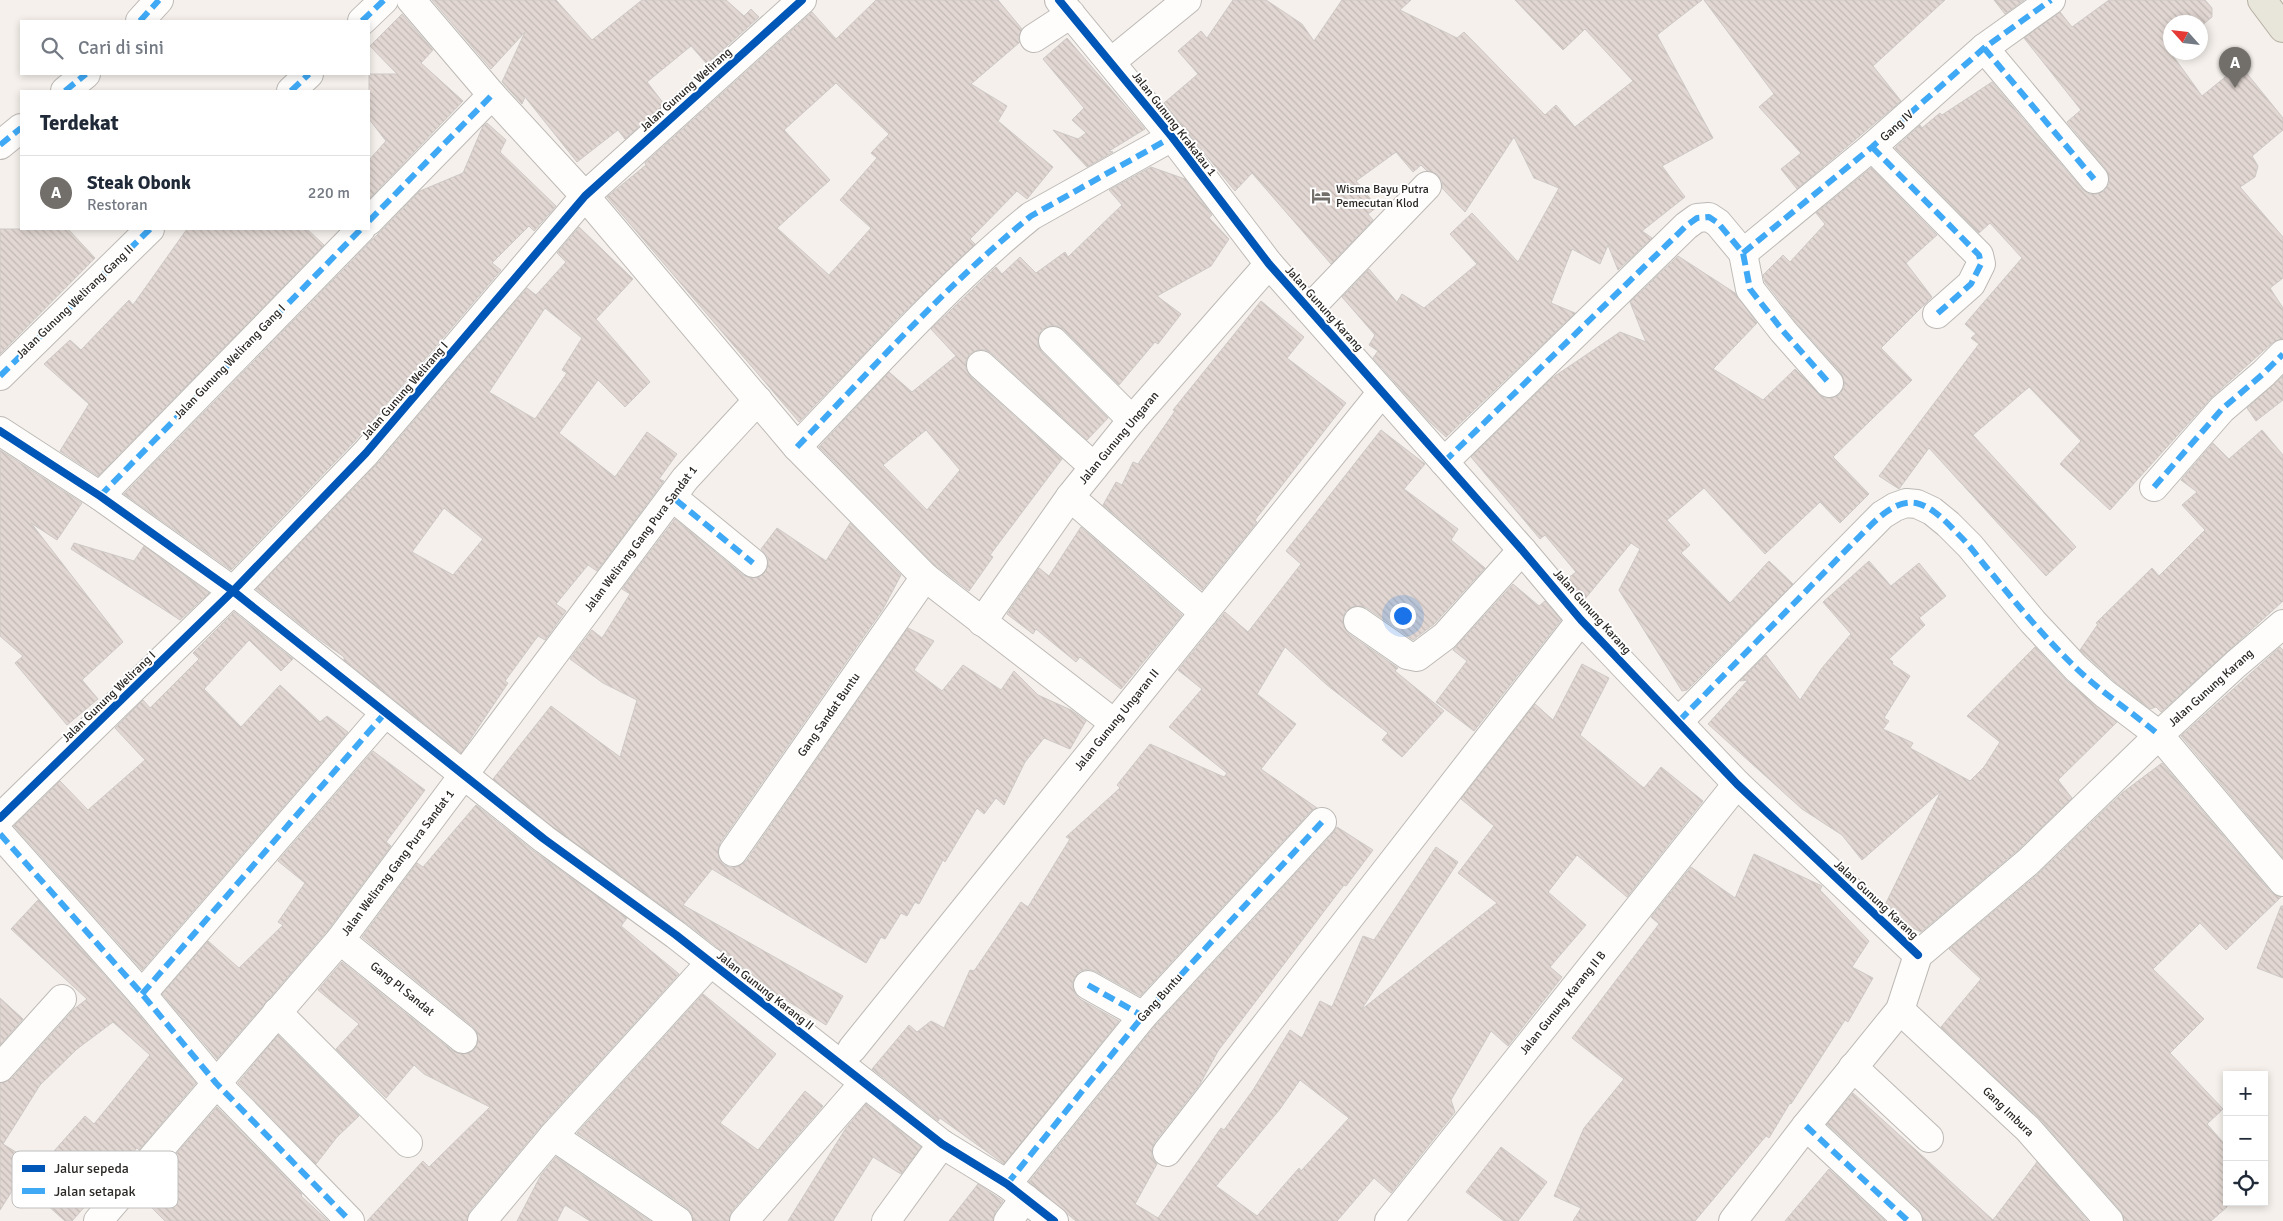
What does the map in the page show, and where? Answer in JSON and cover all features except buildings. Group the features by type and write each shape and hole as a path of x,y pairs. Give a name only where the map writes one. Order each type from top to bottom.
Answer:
{"highway":[{"path":"2262,0 2283,28"}],"street":[{"path":"141,20 159,0"},
{"path":"363,20 384,0"},
{"path":"411,0 492,95 585,196 797,447 925,577 1114,723"},
{"name":"Jalan Gunung Welirang","path":"585,196 802,0"},
{"path":"1111,62 1187,0"},
{"name":"Gang IV","path":"1742,253 1872,147 1984,48 2052,0"},
{"path":"1034,38 1065,7"},
{"name":"Jalan Gunung Krakatau 1","path":"1065,7 1172,137 1269,264"},
{"path":"1984,48 2094,179"},
{"path":"66,90 85,75"},
{"path":"292,90 308,75"},
{"path":"370,220 492,95"},
{"path":"0,145 20,129"},
{"path":"797,447 944,293 1016,228 1032,216 1172,137"},
{"path":"1872,147 1978,255 1981,264 1971,284 1938,314"},
{"path":"1309,310 1427,186"},
{"name":"Jalan Gunung Welirang I","path":"0,818 233,591 366,453 585,196"},
{"path":"1444,462 1686,226 1697,218 1709,217 1718,223 1742,253 1750,289 1783,331 1829,383"},
{"name":"Jalan Gunung Welirang Gang II","path":"0,376 149,230"},
{"name":"Jalan Gunung Welirang Gang I","path":"100,496 360,230"},
{"name":"Jalan Gunung Karang","path":"1269,264 1522,550 1581,620 1737,784 1918,956"},
{"name":"Jalan Gunung Ungaran","path":"982,622 1094,467 1132,420 1269,264"},
{"path":"1053,341 1132,420"},
{"path":"2154,487 2222,409 2283,354"},
{"path":"981,365 1094,467"},
{"name":"Jalan Gunung Ungaran II","path":"852,1049 1382,392"},
{"name":"Jalan Welirang Gang Pura Sandat 1","path":"158,1151 340,940 685,479 758,400"},
{"path":"0,431 100,496 233,591 464,776"},
{"path":"1070,498 1204,613"},
{"path":"676,500 753,563"},
{"path":"1679,722 1882,515 1906,503 1917,504 1925,507 1948,524 1970,546 2033,622 2076,668 2105,694 2159,735 2283,882"},
{"path":"1358,621 1407,655 1417,657 1445,636 1522,550"},
{"name":"Gang Sandat Buntu","path":"733,852 925,577"},
{"path":"1167,1152 1581,620"},
{"name":"Jalan Gunung Karang","path":"1733,1221 1806,1126 1900,1010 1918,956 2028,862 2159,735 2236,664 2283,624"},
{"path":"142,994 385,713"},
{"name":"Jalan Gunung Karang II","path":"464,776 544,839 676,935 942,1144 1016,1191 1054,1221"},
{"name":"Jalan Gunung Karang II B","path":"1389,1221 1737,784"},
{"name":"Gang Buntu","path":"1008,1221 1016,1191 1143,1016 1322,822"},
{"path":"0,834 142,994 216,1083 350,1221"},
{"name":"Gang Pl Sandat","path":"340,940 463,1039"},
{"path":"482,1221 552,1136 711,962"},
{"path":"1088,985 1143,1016"},
{"path":"0,1068 62,999"},
{"name":"Gang Imbura","path":"1900,1010 2028,1130 2109,1221"},
{"path":"277,1012 408,1143"},
{"path":"1853,1067 1929,1138"},
{"path":"744,1221 864,1083"},
{"path":"1806,1126 1908,1221"},
{"path":"552,1136 678,1221"},
{"path":"886,1221 942,1144"},
{"name":"Jalan Welirang Gang Pura Sandat 1","path":"98,1221 109,1208"}],"marked path":[{"path":"141,20 159,0"},
{"path":"363,20 384,0"},
{"path":"1743,253 1872,147 1984,48 2051,0"},
{"path":"1984,48 2094,179"},
{"path":"66,90 85,75"},
{"path":"292,90 308,75"},
{"path":"370,220 492,95"},
{"path":"0,145 20,129"},
{"path":"797,447 882,357 969,270 1031,216 1172,137"},
{"path":"1872,147 1979,255 1981,264 1971,284 1937,314"},
{"path":"1444,462 1686,226 1697,218 1709,217 1718,223 1743,253 1750,289 1783,331 1829,383"},
{"path":"0,376 149,230"},
{"path":"100,496 360,230"},
{"path":"2154,487 2222,409 2283,354"},
{"path":"676,500 753,563"},
{"path":"1679,721 1874,522 1898,505 1916,503 1935,512 1970,546 2033,623 2076,668 2159,735"},
{"path":"142,994 385,713"},
{"path":"1007,1184 1143,1016 1322,822"},
{"path":"0,834 142,994 216,1083 350,1221"},
{"path":"1088,985 1143,1016"},
{"path":"1806,1126 1908,1221"}],"cycle path":[{"path":"0,818 233,591 366,453 585,196 802,0"},
{"path":"1059,0 1172,137 1269,264 1522,550 1581,620 1737,784 1918,955"},
{"path":"0,431 100,496 233,591 544,839 676,935 942,1144 1007,1184 1054,1221"}],"place":[{"name":"Steak Obonk","path":"2235,88"},
{"name":"Wisma Bayu Putra Pemecutan Klod","path":"1321,196"}]}
